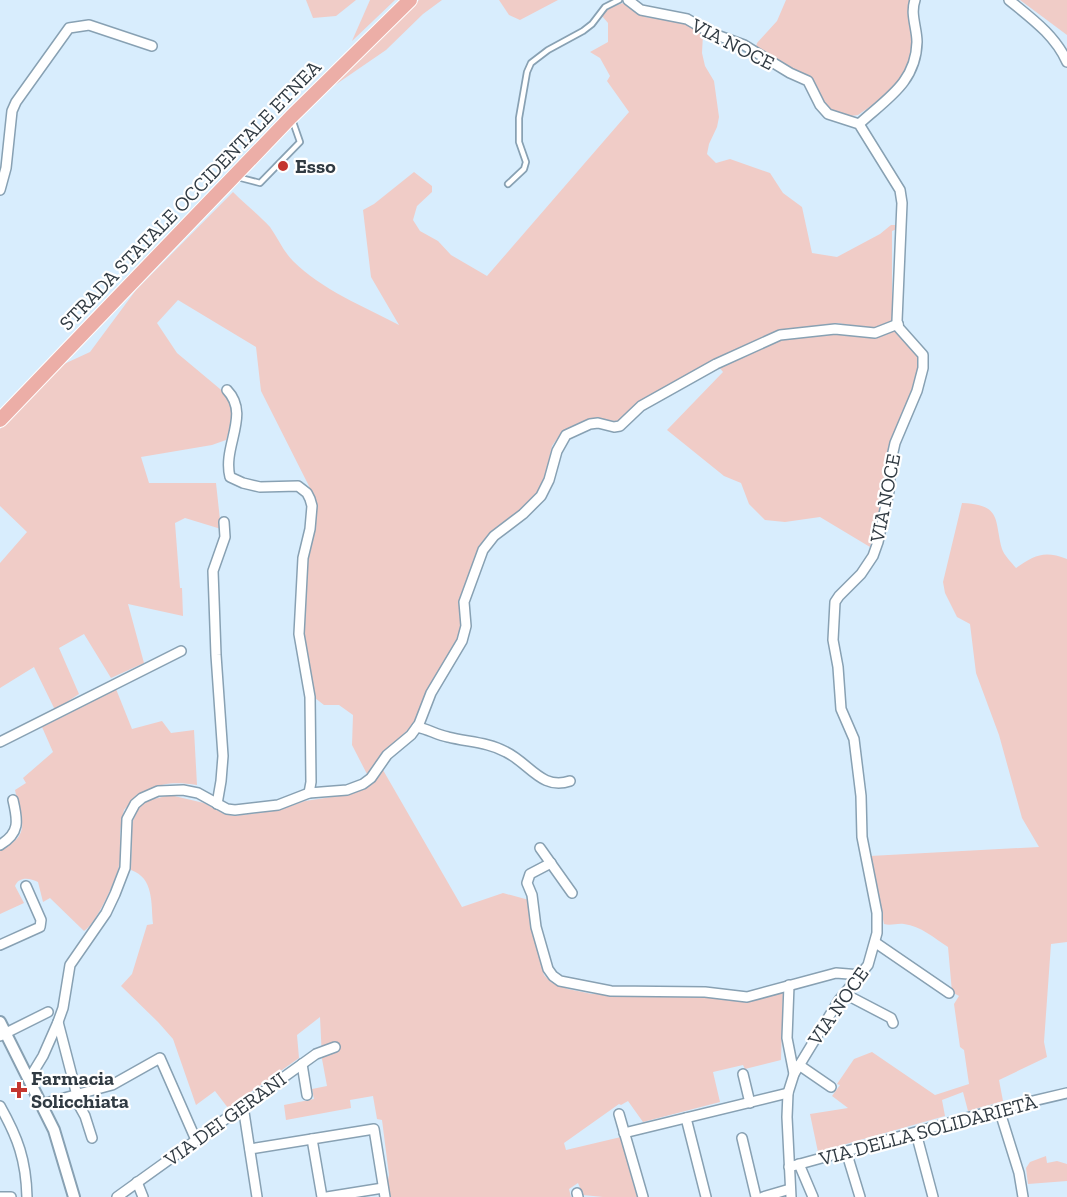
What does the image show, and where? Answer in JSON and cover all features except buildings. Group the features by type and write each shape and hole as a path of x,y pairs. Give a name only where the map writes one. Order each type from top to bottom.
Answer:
{"main road":[{"name":"STRADA STATALE OCCIDENTALE ETNEA","path":"0,420 291,117 410,0"}],"street":[{"name":"VIA NOCE","path":"628,0 650,14 687,19 711,33 744,45 790,73 808,81 820,105 828,114 859,124"},
{"path":"29,1079 43,1056 58,1022 63,1008 70,965 106,913 125,868 125,828 135,804 151,793 171,789 198,793 217,804 236,810 278,805 309,793 347,790 363,784 371,778 387,754 411,735 424,715 431,693 462,642 466,626 464,602 483,550 494,536 523,514 541,496 549,480 557,451 566,435 590,424 620,426 641,406 716,364 780,335 835,329 875,333 898,324 896,306 902,202 900,190 859,124 901,88 908,76 916,48 913,18 915,0"},
{"path":"1009,0 1052,38 1061,49 1067,62"},
{"path":"0,190 6,168 12,111 69,28 89,25 152,46"},
{"name":"VIA NOCE","path":"790,1193 794,1165 789,1094 794,1074 844,993 868,965 876,943 877,913 862,837 861,785 854,739 839,699 833,629 836,602 839,596 861,574 873,556 878,542 889,491 893,452 917,391 923,368 923,355 898,324"},
{"path":"227,390 233,396 238,408 230,446 230,477 260,487 298,486 307,493 312,506 310,530 303,558 299,634 310,697 311,782 309,793"},
{"path":"217,804 223,756 213,571 225,537 224,522"},
{"path":"0,742 181,651"},
{"path":"417,727 447,737 486,744 508,752 548,782 562,784 570,781"},
{"path":"0,845 9,839 16,826 17,818 13,800"},
{"path":"540,848 572,893"},
{"path":"551,863 530,874 527,883 532,895 536,927 548,969 560,981 571,985 611,991 696,991 747,997 836,973 861,975"},
{"path":"0,945 39,927 41,920 26,886"},
{"path":"876,943 949,993"},
{"path":"789,985 787,1038 794,1074"},
{"path":"844,993 891,1018 893,1023"},
{"path":"3,1034 48,1012"},
{"path":"0,1022 3,1034 29,1079 54,1130 74,1197"},
{"path":"58,1022 76,1094 92,1137"},
{"name":"VIA DEI GERANI","path":"117,1197 316,1054 335,1047"},
{"path":"42,1104 112,1085 160,1058 196,1140"},
{"path":"302,1064 307,1095"},
{"path":"799,1065 831,1087"},
{"path":"743,1074 750,1103"},
{"name":"VIA DELLA SOLIDARIETÀ","path":"794,1165 999,1109 1067,1093"},
{"path":"624,1133 789,1094"},
{"path":"0,1106 22,1153 27,1197"},
{"path":"243,1106 257,1197"},
{"path":"999,1109 1019,1173 1023,1197"},
{"path":"619,1114 643,1197"},
{"path":"686,1118 706,1197"},
{"path":"250,1149 374,1129 384,1192 327,1197"},
{"path":"916,1133 933,1197"},
{"path":"742,1138 756,1197"},
{"path":"312,1139 322,1197"},
{"path":"846,1151 860,1197"},
{"path":"794,1165 813,1197"},
{"path":"137,1182 143,1197"},
{"path":"763,1197 790,1193"},
{"path":"2,1197 11,1197"}],"lane":[{"path":"508,184 524,169 525,162 519,142 518,125 527,72 531,63 542,54 583,31 605,7 619,0"},
{"path":"235,176 260,183 300,142 291,117"}],"shaded area":[{"path":"306,0 356,0 336,16 313,18"},
{"path":"370,0 395,0 352,41"},
{"path":"419,0 442,0 423,14 386,50 335,85 340,77"},
{"path":"499,0 558,0 520,20 509,15"},
{"path":"786,0 911,0 912,45 903,78 892,91 858,115 831,112 811,79 756,47 777,21"},
{"path":"1020,0 1067,0 1067,35"},
{"path":"623,3 645,17 686,23 703,34 702,53 705,66 714,81 719,117 707,154 716,163 730,159 770,173 783,193 802,207 812,253 837,257 880,234 891,225 895,225 897,229 892,231 892,318 890,324 876,329 837,323 806,330 719,359 639,401 619,421 594,420 561,433 552,446 541,489 520,512 485,540 479,550 461,633 433,681 421,711 412,725 385,750 368,776 352,745 353,715 339,705 324,705 315,698 301,632 307,550 313,530 315,498 261,391 256,347 178,300 157,323 177,353 226,394 232,409 232,422 226,440 212,445 141,457 149,483 216,483 221,529 185,518 175,523 183,616 128,604 144,663 111,678 84,634 59,648 79,694 55,710 34,667 0,688 0,563 27,532 0,506 0,429 64,364 90,352 136,290 233,192 270,227 289,257 304,271 343,297 399,325 371,277 363,210 414,172 432,186 432,192 417,206 413,220 420,231 438,241 451,255 487,276 629,112 607,81 610,76 600,58 590,52 608,42 608,23 602,16 606,9"},
{"path":"894,331 910,344 920,363 870,547 820,517 785,522 765,520 749,504 741,483 724,476 667,430 723,372 719,367 782,338 847,332 877,336"},
{"path":"962,503 975,504 990,511 996,522 1003,551 1016,568 1040,555 1046,554 1067,559 1067,942 1051,944 1044,1042 1047,1057 999,1080 1003,1101 968,1111 963,1092 942,1100 945,1116 818,1152 810,1114 848,1108 832,1096 840,1085 837,1084 854,1059 872,1052 935,1095 969,1084 964,1050 960,1047 954,1004 959,996 952,992 948,947 916,927 904,924 884,924 870,856 1039,847 1022,818 999,735 976,673 970,624 957,617 945,593 943,582"},
{"path":"116,689 132,729 162,721 171,733 194,730 197,785 176,783 157,786 140,795 124,810 120,833 122,852 118,871 96,917 84,931 50,898 43,902 38,882 32,880 22,879 15,886 24,903 0,914 0,850 17,839 22,826 15,790 26,783 23,778 53,752 42,727"},
{"path":"383,770 462,907 503,893 529,900 532,933 544,975 551,982 568,989 592,994 710,996 737,1001 767,997 783,991 781,1060 745,1069 743,1065 713,1072 720,1102 643,1122 628,1101 619,1104 564,1143 566,1150 621,1137 637,1197 583,1195 578,1183 569,1189 571,1197 391,1197 387,1184 389,1175 382,1120 377,1119 373,1096 350,1100 351,1108 286,1120 284,1105 314,1099 312,1089 327,1086 322,1059 320,1017 297,1035 299,1058 228,1108 215,1091 196,1105 173,1039 121,986 132,974 147,925 153,924 148,885 144,879 131,870 132,823 139,807 146,801 170,795 204,803 224,814 234,816 280,810 305,801 345,795 366,788"},
{"path":"1046,1156 1047,1163 1057,1161 1067,1164 1067,1181 1028,1184 1026,1168 1030,1162"}],"place":[{"name":"Esso","path":"283,166"},
{"name":"Farmacia Solicchiata","path":"19,1090"}]}
